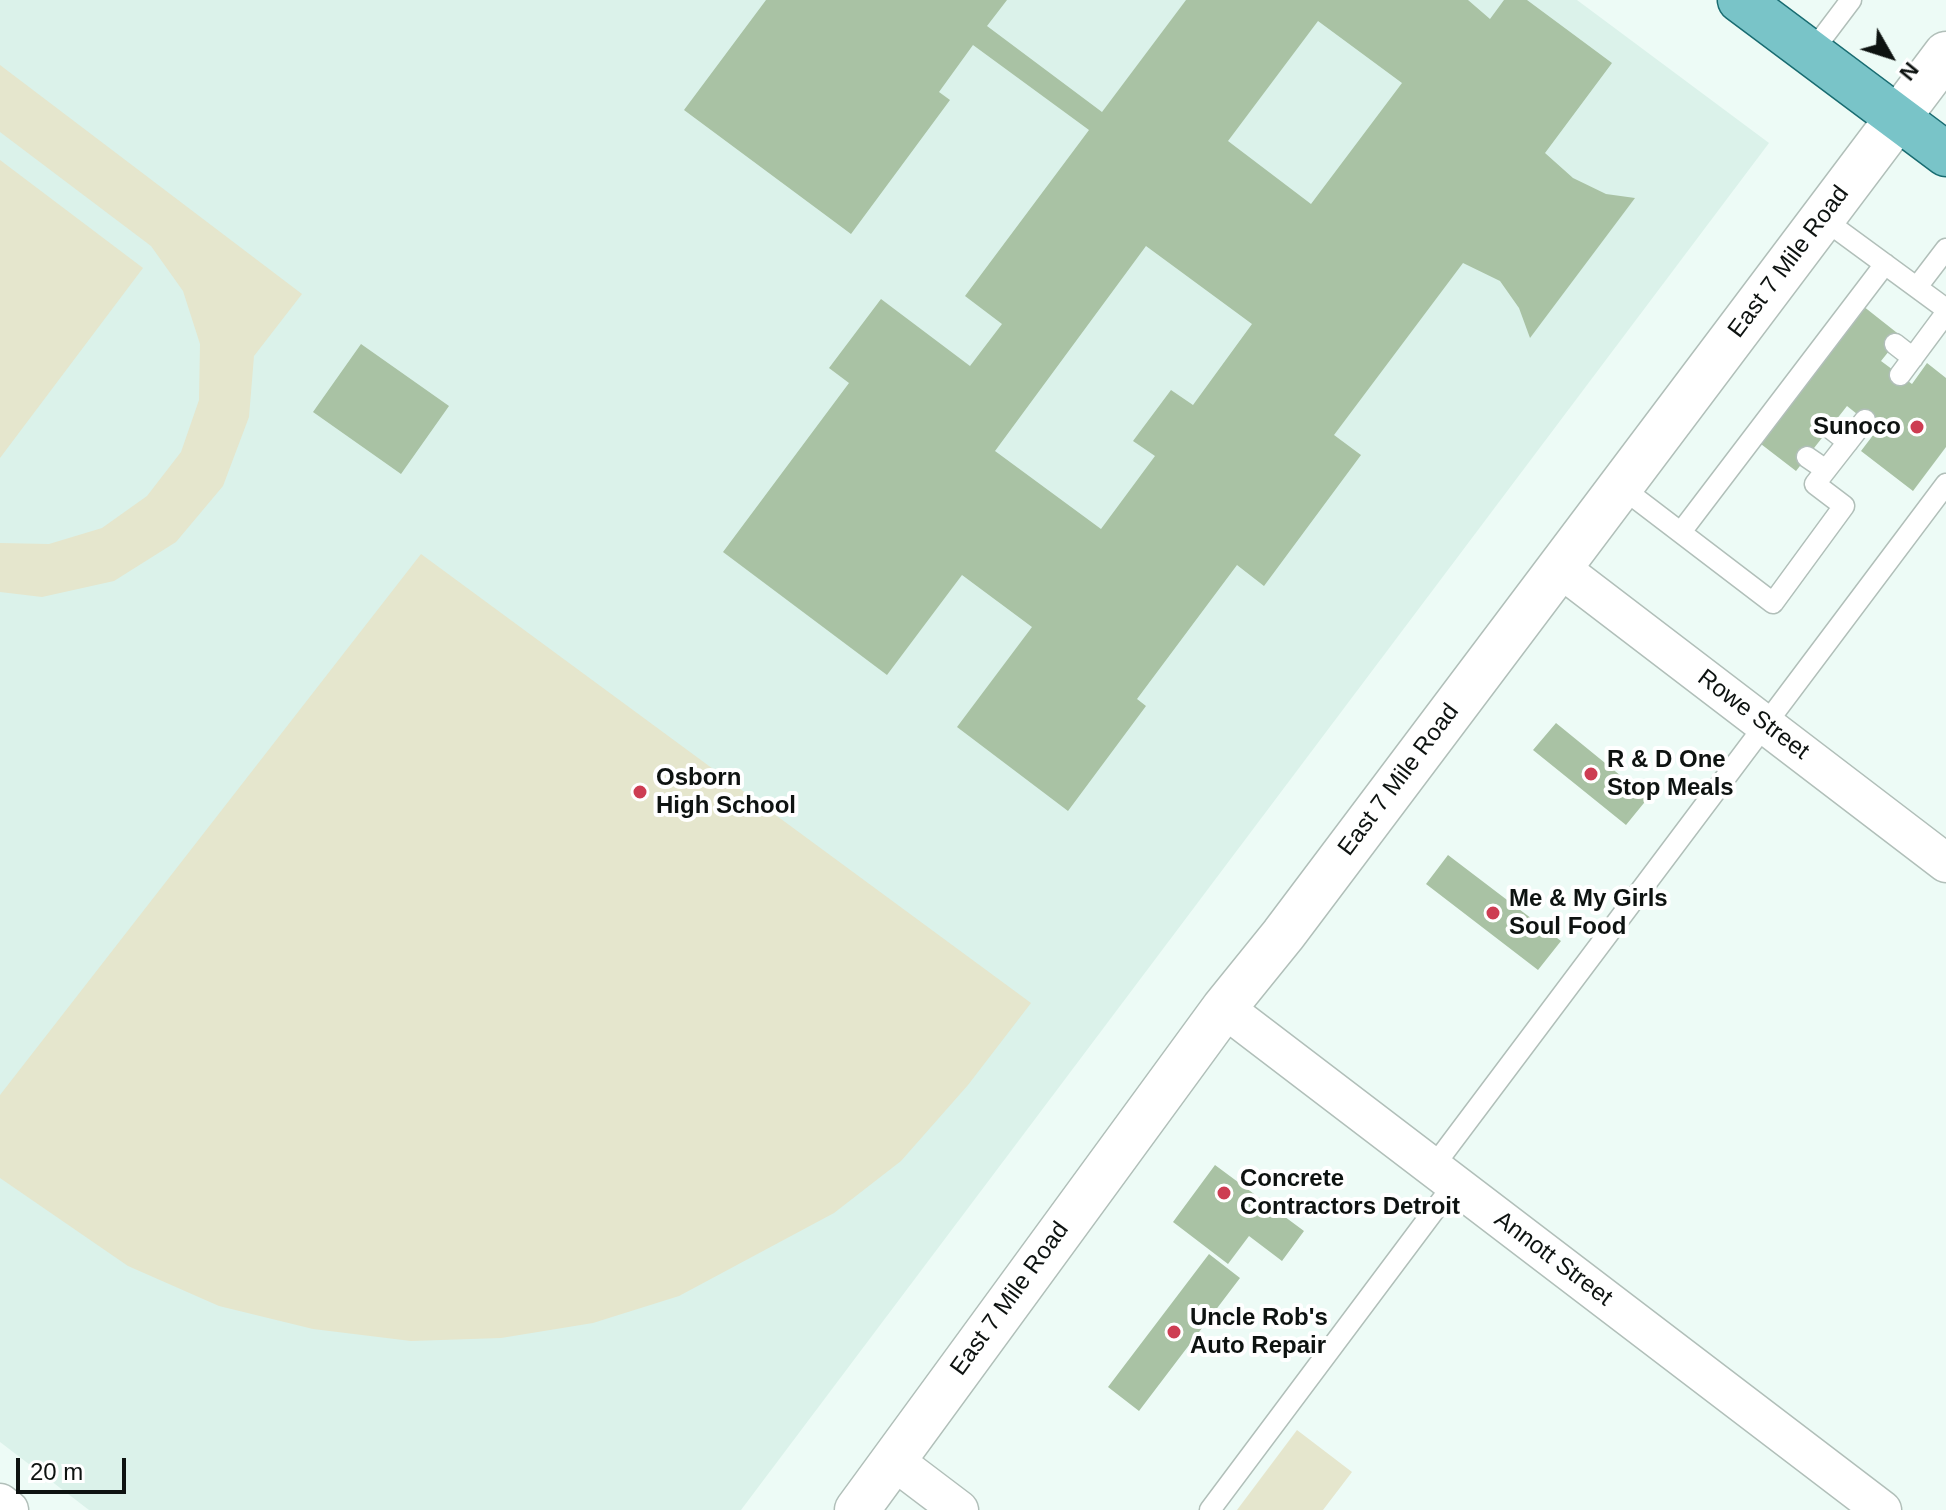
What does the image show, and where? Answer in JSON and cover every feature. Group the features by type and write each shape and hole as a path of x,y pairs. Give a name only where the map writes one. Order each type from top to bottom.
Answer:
{"main road":[{"path":"1740,0 1946,154"}],"street":[{"name":"East 7 Mile Road","path":"857,1510 1224,1008 1283,935 1946,54"},
{"name":"Rowe Street","path":"1560,568 1946,863"},
{"name":"Annott Street","path":"1224,1008 1882,1510"},
{"path":"893,1460 959,1510"},
{"path":"0,1503 9,1510"}],"lane":[{"path":"1811,53 1851,0"},
{"path":"1822,218 1946,311 1900,375"},
{"path":"1917,287 1946,249"},
{"path":"1681,532 1838,332 1885,264"},
{"path":"1895,344 1913,358"},
{"path":"1621,487 1773,603 1844,506 1815,484 1865,420"},
{"path":"1830,428 1848,442"},
{"path":"1807,457 1826,470"},
{"path":"1210,1510 1443,1176 1765,725 1946,484"}],"shaded area":[{"name":"Osborn High School","path":"0,0 1577,0 1769,143 741,1510 89,1510 0,1442"},
{"path":"0,65 302,294 254,356 249,417 223,486 176,542 114,581 42,597 0,592 0,543 49,544 102,528 147,496 181,452 199,400 200,344 183,291 151,246 0,132"},
{"path":"0,160 143,268 0,458"},
{"path":"421,554 1031,1003 968,1085 901,1161 834,1213 679,1296 593,1323 501,1338 411,1341 313,1329 219,1306 128,1266 0,1178 0,1095"},
{"path":"1297,1430 1352,1472 1323,1510 1237,1510"}],"building":[{"path":"766,0 1007,0 987,26 1102,112 1186,0 1468,0 1490,19 1504,0 1527,0 1612,63 1545,153 1573,178 1606,194 1635,198 1530,338 1519,308 1500,281 1463,263 1334,435 1361,455 1264,586 1237,565 1137,699 1146,706 1068,811 957,727 1032,627 962,575 887,675 723,552 849,383 829,368 881,299 970,366 1002,324 965,296 1089,130 973,45 939,92 950,100 851,234 684,110","holes":["1318,21 1402,83 1311,204 1228,141","1146,246 1252,324 1193,405 1171,390 1133,441 1155,456 1101,529 995,451"]},
{"path":"1863,306 1901,336 1881,361 1912,384 1927,363 1946,378 1946,447 1913,491 1861,451 1877,430 1847,406 1796,471 1757,441"},
{"path":"361,344 449,406 401,474 313,412"},
{"path":"1556,723 1648,798 1626,825 1533,750"},
{"path":"1448,855 1561,941 1538,970 1426,884"},
{"name":"Concrete Contractors Detroit","path":"1215,1165 1304,1231 1282,1261 1249,1236 1228,1264 1173,1222"},
{"name":"Uncle Rob's Auto Repair","path":"1209,1254 1240,1278 1139,1411 1108,1387"}],"place":[{"name":"Sunoco","path":"1917,427"},
{"name":"R & D One Stop Meals","path":"1591,774"},
{"name":"Osborn High School","path":"640,792"},
{"name":"Me & My Girls Soul Food","path":"1493,913"},
{"name":"Concrete Contractors Detroit","path":"1224,1193"},
{"name":"Uncle Rob's Auto Repair","path":"1174,1332"}]}
